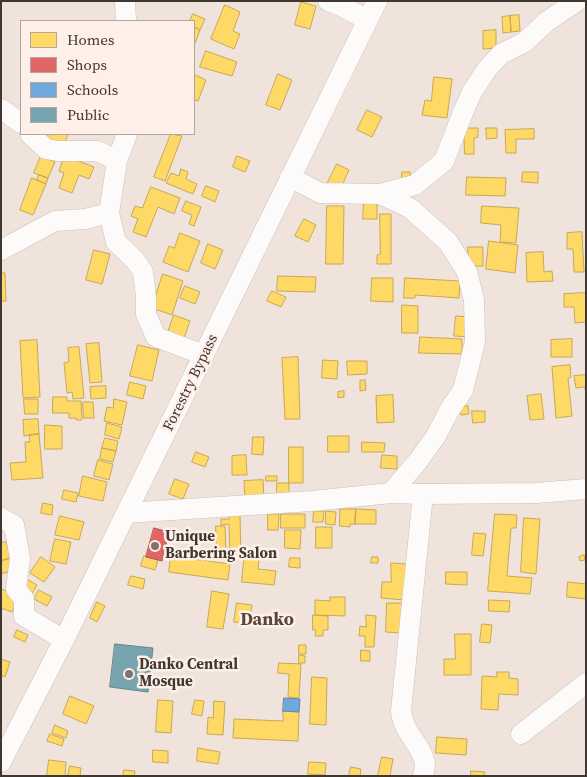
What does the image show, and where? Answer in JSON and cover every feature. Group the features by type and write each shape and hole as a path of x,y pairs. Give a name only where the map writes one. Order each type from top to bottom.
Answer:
{"street":[{"path":"125,1 126,20"},
{"path":"328,1 340,5 368,20"},
{"name":"Forestry Bypass","path":"1,762 64,640 377,1"},
{"path":"290,177 320,193 380,194 415,185 444,161 472,92 487,69 501,54 525,42 546,22 578,1"},
{"path":"1,109 20,122"},
{"path":"31,135 46,149 66,152 97,151 106,154 116,161"},
{"path":"127,135 116,161 109,213 116,242 135,260 144,272 146,314 156,337 204,356"},
{"path":"380,194 410,208 448,242 466,272 474,300 475,342 463,390 450,409 436,436 391,493"},
{"path":"1,250 55,221 85,219 109,213"},
{"path":"126,513 312,501 391,493 536,493 586,489"},
{"path":"423,494 401,711 402,722 422,754 425,764 423,776"},
{"path":"1,518 14,526 20,558 16,589 24,599 24,616 64,640"},
{"path":"521,734 586,683"}],"building: Homes":[{"path":"301,2 316,6 310,29 295,25"},
{"path":"225,5 240,12 233,31 240,34 234,49 211,39"},
{"path":"193,14 205,19 200,30 195,28 195,20 190,20"},
{"path":"519,15 520,31 511,32 510,16"},
{"path":"510,16 511,32 503,33 502,17"},
{"path":"195,28 200,30 195,43"},
{"path":"496,30 496,48 483,49 483,31"},
{"path":"206,51 237,62 232,76 200,67"},
{"path":"278,74 292,80 280,110 266,105"},
{"path":"195,75 206,80 198,101 195,100"},
{"path":"434,77 452,79 447,118 422,115 425,100 431,101"},
{"path":"367,110 382,117 372,137 357,130"},
{"path":"464,128 478,128 478,137 474,138 474,154 465,154"},
{"path":"486,128 497,128 497,138 487,139"},
{"path":"534,129 534,139 516,139 516,153 506,153 505,130"},
{"path":"48,135 68,135 64,145 47,138"},
{"path":"171,135 182,136 165,181 154,177"},
{"path":"41,156 55,162 48,178 34,173"},
{"path":"237,156 250,161 245,172 233,167"},
{"path":"70,158 94,167 89,179 79,175 72,193 59,188 64,173 59,171 63,159 69,161"},
{"path":"337,164 349,170 340,190 327,184"},
{"path":"181,169 188,172 186,179 197,184 193,194 166,183 171,173 179,176"},
{"path":"402,172 410,172 410,183 402,184"},
{"path":"523,172 538,172 538,183 522,182"},
{"path":"39,175 48,178 46,184 37,180"},
{"path":"467,177 506,178 505,196 466,195"},
{"path":"32,178 46,184 33,215 20,210"},
{"path":"206,186 219,191 215,202 202,196"},
{"path":"151,187 180,198 174,214 158,207 146,237 133,232 138,219 131,216 135,206 142,208"},
{"path":"186,201 201,207 194,226 189,224 192,215 182,211"},
{"path":"364,202 377,203 377,219 363,219"},
{"path":"327,206 344,206 343,264 326,264"},
{"path":"482,206 519,208 516,243 500,242 501,225 481,223"},
{"path":"380,214 391,214 391,264 377,264 377,255 380,254"},
{"path":"304,219 316,225 308,242 295,236"},
{"path":"582,232 584,272 574,272 573,249 567,249 567,233"},
{"path":"180,233 200,241 188,272 163,262 169,246 174,248"},
{"path":"489,241 518,245 515,273 486,269"},
{"path":"208,244 223,250 215,269 201,263"},
{"path":"468,247 483,247 483,266 469,266"},
{"path":"94,250 110,254 102,284 86,280"},
{"path":"543,252 544,272 552,271 553,281 527,282 526,253"},
{"path":"1,273 5,273 6,301 1,301"},
{"path":"163,274 183,281 172,315 152,308"},
{"path":"278,276 316,277 315,292 277,291"},
{"path":"372,278 393,278 393,302 371,301"},
{"path":"405,278 460,281 459,298 415,295 415,298 404,298"},
{"path":"185,286 200,292 195,304 180,298"},
{"path":"272,291 286,297 281,307 267,301"},
{"path":"586,293 586,322 575,323 574,307 564,307 564,294"},
{"path":"402,305 418,306 418,333 402,333"},
{"path":"174,315 190,321 183,341 167,335"},
{"path":"456,316 471,317 469,337 454,336"},
{"path":"420,337 462,339 462,354 419,353"},
{"path":"572,339 572,357 551,357 551,340"},
{"path":"37,340 40,397 23,398 20,341"},
{"path":"99,343 102,382 90,383 86,344"},
{"path":"138,345 159,350 152,381 130,376"},
{"path":"79,347 84,398 73,399 72,392 67,393 64,363 69,362 68,348"},
{"path":"298,357 300,419 285,419 282,358"},
{"path":"323,360 338,361 337,379 322,378"},
{"path":"347,361 367,361 367,374 348,375"},
{"path":"570,365 571,377 568,378 572,416 556,418 552,367"},
{"path":"586,375 586,395 585,387 576,388 574,376"},
{"path":"365,380 366,390 360,391 360,381"},
{"path":"130,382 146,386 143,399 127,395"},
{"path":"106,386 106,398 91,399 90,387"},
{"path":"344,391 344,397 338,398 338,392"},
{"path":"541,394 544,419 530,420 527,396"},
{"path":"393,395 394,422 377,423 376,396"},
{"path":"53,397 67,397 67,401 81,401 82,420 69,418 69,413 53,413"},
{"path":"24,399 38,399 38,414 25,414"},
{"path":"114,399 127,402 122,425 104,421 107,407 113,408"},
{"path":"83,402 93,402 94,418 84,418"},
{"path":"468,406 469,414 461,415 460,408"},
{"path":"472,411 485,411 485,422 473,423"},
{"path":"38,419 39,434 24,436 23,420"},
{"path":"107,423 122,427 119,439 105,435"},
{"path":"45,425 62,426 62,449 45,449"},
{"path":"39,434 43,478 12,480 10,463 26,462 25,442 30,442 29,435"},
{"path":"328,436 349,436 349,452 328,452"},
{"path":"253,437 264,437 263,455 252,454"},
{"path":"105,438 118,441 116,451 102,448"},
{"path":"362,442 385,443 384,452 362,452"},
{"path":"289,447 303,447 303,483 289,483"},
{"path":"102,448 116,451 113,462 100,459"},
{"path":"196,452 209,457 205,467 192,462"},
{"path":"246,455 247,475 232,475 232,456"},
{"path":"382,455 397,456 397,469 381,468"},
{"path":"98,460 113,464 109,480 94,476"},
{"path":"83,476 107,482 103,501 79,496"},
{"path":"266,476 277,476 277,481 266,481"},
{"path":"175,479 189,484 183,499 169,494"},
{"path":"263,480 264,499 245,500 244,481"},
{"path":"277,483 289,483 289,494 277,494"},
{"path":"64,490 78,493 76,502 62,499"},
{"path":"43,503 53,505 52,515 41,513"},
{"path":"340,509 356,509 355,524 350,524 350,527 340,526"},
{"path":"356,509 376,510 376,524 355,524"},
{"path":"314,511 324,511 323,522 313,522"},
{"path":"326,511 336,512 335,525 326,524"},
{"path":"268,514 279,514 278,530 268,530"},
{"path":"281,514 305,514 305,528 281,528"},
{"path":"495,514 517,515 516,528 511,528 507,576 532,578 530,594 488,591"},
{"path":"240,515 241,559 230,559 229,524 221,525 221,519 229,519 229,516"},
{"path":"60,516 84,522 79,540 55,535"},
{"path":"524,518 540,519 536,574 521,572"},
{"path":"216,526 225,526 226,550 217,550"},
{"path":"316,527 332,527 332,548 316,548"},
{"path":"285,530 301,530 300,549 285,548"},
{"path":"474,533 486,534 483,556 472,555"},
{"path":"55,539 71,542 66,564 50,561"},
{"path":"6,542 11,558 1,561 1,543"},
{"path":"245,550 260,552 258,569 276,571 274,585 242,582"},
{"path":"221,551 228,551 228,558 221,558"},
{"path":"584,555 585,560 580,561 579,557"},
{"path":"144,556 158,560 155,570 141,566"},
{"path":"171,556 230,564 228,580 169,572"},
{"path":"41,557 55,567 44,582 30,573"},
{"path":"372,557 378,557 378,563 371,563"},
{"path":"11,558 14,570 1,574 1,561"},
{"path":"290,558 300,558 300,568 289,567"},
{"path":"391,563 406,564 404,600 381,598 382,582 391,582"},
{"path":"446,572 467,572 467,585 446,584"},
{"path":"131,576 145,579 143,589 128,585"},
{"path":"27,579 37,585 30,597 21,592"},
{"path":"568,582 586,584 586,599 567,597"},
{"path":"1,589 12,593 18,598 12,612 1,608"},
{"path":"39,590 52,597 47,606 34,599"},
{"path":"212,591 229,594 223,629 207,627"},
{"path":"330,597 345,597 345,616 315,615 315,600 330,601"},
{"path":"489,600 510,601 509,612 489,611"},
{"path":"97,602 105,606 97,622 90,618"},
{"path":"237,603 252,605 249,624 234,622"},
{"path":"387,603 402,603 401,633 386,632"},
{"path":"313,615 328,616 328,630 323,630 323,636 315,636 316,630 313,630"},
{"path":"366,615 376,616 374,647 365,647 365,636 359,636 360,626 366,627"},
{"path":"482,624 492,625 490,643 480,642"},
{"path":"17,630 28,635 25,642 14,637"},
{"path":"455,634 471,634 471,675 444,675 444,659 455,659"},
{"path":"299,645 306,645 306,654 299,654"},
{"path":"361,650 370,651 370,661 361,661"},
{"path":"299,655 305,656 305,663 299,663"},
{"path":"1,659 10,662 5,677 1,675"},
{"path":"279,663 301,664 299,698 288,697 289,674 278,673"},
{"path":"497,672 509,672 509,678 518,679 518,695 499,694 498,710 481,709 482,676 497,677"},
{"path":"312,677 327,678 326,725 310,724"},
{"path":"70,696 94,706 86,724 63,714"},
{"path":"158,700 173,701 171,733 156,732"},
{"path":"195,700 204,701 202,716 192,714"},
{"path":"214,701 225,702 223,735 207,734 208,717 213,718"},
{"path":"283,711 299,712 298,741 233,738 234,719 283,721"},
{"path":"55,725 68,731 66,738 52,733"},
{"path":"50,734 64,739 62,746 47,741"},
{"path":"437,737 467,739 466,755 436,753"},
{"path":"198,748 220,752 218,764 197,761"},
{"path":"153,750 168,751 168,763 153,762"},
{"path":"382,757 393,759 390,776 378,776"},
{"path":"49,760 66,762 65,776 47,776"},
{"path":"309,762 326,763 325,775 308,774"},
{"path":"70,766 81,768 80,776 68,776"},
{"path":"351,767 361,769 360,776 349,776"},
{"path":"124,770 135,771 134,776 123,776"},
{"path":"471,771 485,772 484,776 471,776"}],"building: Shops":[{"path":"154,528 169,532 162,561 146,557"}],"building: Schools":[{"path":"284,698 300,699 299,712 283,711"}],"building: Public":[{"path":"115,644 153,648 148,692 110,687"}],"place":[{"name":"Unique Barbering Salon","path":"155,546"},
{"name":"Danko Central Mosque","path":"129,674"}],"district":[{"name":"Danko","path":"267,620"}]}
